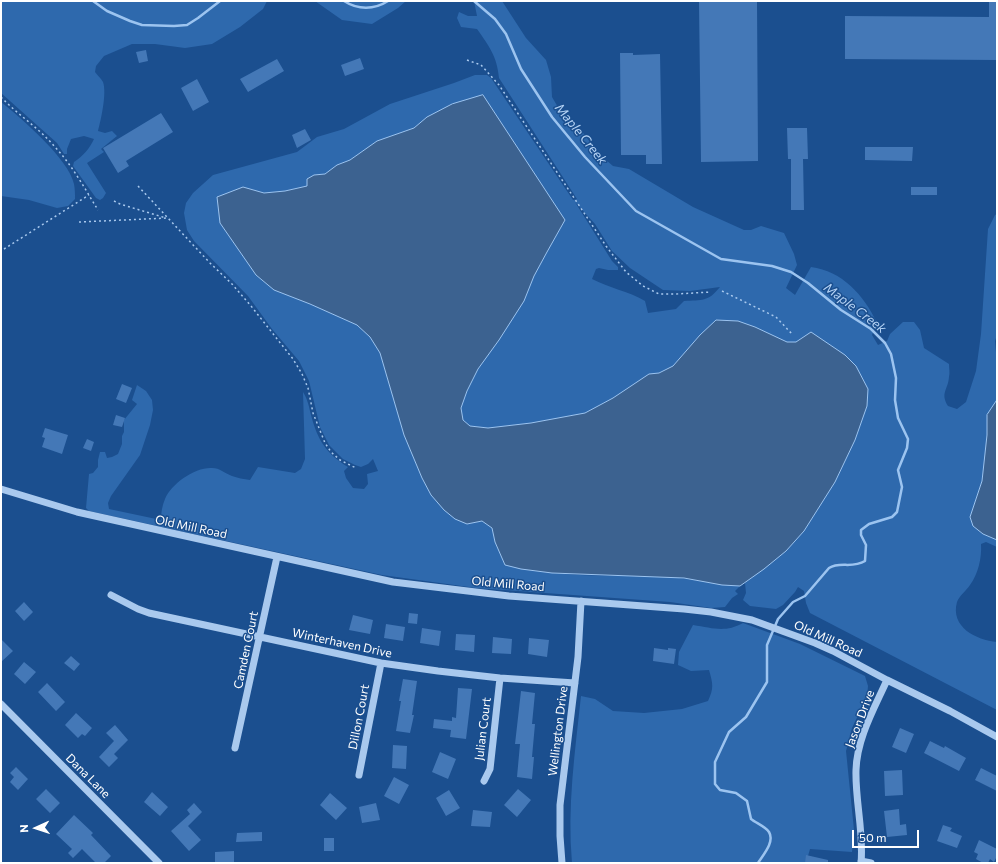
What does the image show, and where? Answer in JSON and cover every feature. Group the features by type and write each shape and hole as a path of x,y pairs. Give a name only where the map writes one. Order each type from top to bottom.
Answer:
{"street":[{"name":"Old Mill Road","path":"1,489 77,512 364,576 421,586 509,596 684,609 711,612 752,620 833,651 997,736"},
{"name":"Camden Court","path":"235,748 277,556"},
{"name":"Winterhaven Drive","path":"111,595 149,613 381,663 500,678 575,683"},
{"name":"Wellington Drive","path":"562,863 560,805 575,683 581,601"},
{"name":"Dillon Court","path":"359,775 381,663"},
{"name":"Julian Court","path":"484,781 490,769 500,678"},
{"name":"Jason Drive","path":"861,862 860,813 856,772 857,756 862,739 887,680"},
{"name":"Dana Lane","path":"1,704 159,863"},
{"path":"861,862 871,863"}],"path":[{"path":"467,60 481,65 499,86 606,246 626,272 643,286 659,294 712,292"},
{"path":"1,97 56,147 98,210"},
{"path":"138,186 232,284 293,359 308,388 312,413 325,443 340,460 356,468"},
{"path":"4,249 89,195"},
{"path":"114,201 168,218"},
{"path":"79,222 168,218"},
{"path":"722,291 776,317 792,334"}],"shaded area":[{"path":"1,1 267,1 263,9 240,27 212,44 185,48 155,44 132,44 104,56 96,66 95,72 103,82 104,87 103,106 98,131 105,133 112,131 117,136 101,149 104,152 87,163 106,193 100,200 96,198 73,166 74,162 86,152 94,139 84,136 71,139 67,149 67,154 64,154 57,143 1,93"},
{"path":"315,1 406,1 398,8 372,24 342,20"},
{"path":"474,1 502,1 526,38 546,60 551,77 552,97 562,114 575,122 599,154 613,166 629,169 693,207 744,230 751,230 761,226 784,233 794,254 797,265 786,288 795,295 811,267 822,269 842,279 859,294 866,303 877,323 872,335 878,345 887,341 890,334 903,322 914,322 920,330 924,348 949,364 949,375 945,398 948,406 957,409 966,402 976,371 981,334 988,229 995,215 997,214 997,335 995,341 997,364 997,400 987,415 987,435 982,481 971,517 983,534 997,540 997,547 986,542 981,544 979,566 973,581 958,600 956,611 957,619 966,631 989,641 997,642 997,710 810,613 806,603 804,591 798,587 783,605 776,609 750,606 743,600 746,593 745,583 786,551 804,531 835,482 855,440 867,406 805,337 796,342 787,343 755,327 738,321 716,320 700,335 673,366 659,373 649,374 613,398 585,413 531,423 488,428 470,426 463,420 461,408 467,391 478,369 523,301 534,276 565,220 483,95 427,117 414,128 377,141 350,160 337,165 325,174 314,175 307,186 285,191 264,193 250,189 220,223 256,275 274,290 357,325 370,337 380,353 404,435 422,478 431,495 467,524 482,521 492,528 495,542 505,565 565,574 667,577 685,579 740,586 735,591 738,594 732,598 725,607 711,608 670,602 476,588 382,575 89,511 86,508 89,474 93,473 98,467 100,452 105,452 107,458 118,454 122,444 124,420 137,404 132,400 137,385 146,391 152,400 153,410 150,425 140,455 111,496 108,503 109,509 161,520 164,502 172,488 191,473 205,468 217,469 234,477 250,480 258,467 295,473 301,469 305,459 303,392 320,439 334,457 348,467 344,471 346,478 353,488 364,489 368,484 367,474 378,471 373,459 368,464 361,467 343,459 329,445 320,427 309,381 299,361 272,329 248,296 194,241 187,230 184,213 186,203 193,193 213,175 297,152 317,137 344,129 390,104 475,75 487,75 491,78 573,200 577,199 499,78 494,57 485,41 477,29 461,27 457,18 459,12 468,16 477,16","holes":["575,202 595,224 612,251 630,268 663,290 690,291 720,287 708,298 684,301 676,309 648,313 645,301 592,279 596,269 618,270 618,267 612,261"]},
{"path":"483,95 565,220 534,276 524,301 478,369 467,391 461,408 463,420 470,426 488,428 531,423 585,413 613,398 649,374 659,373 673,366 700,335 716,320 738,321 787,342 796,342 811,332 845,355 856,366 868,389 867,406 855,440 835,482 804,531 786,551 740,586 722,585 684,578 552,573 521,569 505,565 495,542 492,528 482,521 467,524 455,519 444,510 431,495 422,478 404,435 380,353 370,337 357,325 274,290 256,275 220,223 217,197 243,187 264,193 285,191 307,186 307,179 314,175 325,174 337,165 350,160 377,141 414,128 427,117 452,104"},
{"path":"1,102 43,140 63,163 70,174 75,188 75,199 68,206 57,208 29,200 1,196"},
{"path":"997,400 997,540 983,534 973,526 970,517 982,481 987,435 987,415"},
{"path":"743,623 800,644 865,676 868,686 867,697 852,728 846,751 854,830 852,852 810,849 806,863 572,863 570,821 571,800 581,696 595,699 613,711 644,713 682,709 708,701 712,686 709,670 691,671 678,665 679,652 693,625 725,629"}],"building":[{"path":"699,1 757,1 758,161 701,162"},
{"path":"989,1 997,1 997,60 845,59 845,16 989,17"},
{"path":"146,50 148,61 139,63 136,52"},
{"path":"620,53 633,53 633,55 660,54 662,164 646,164 646,155 621,155"},
{"path":"360,58 364,69 345,76 341,65"},
{"path":"277,59 284,71 248,92 240,79"},
{"path":"197,79 209,102 193,111 181,88"},
{"path":"161,113 173,132 126,161 129,166 118,173 103,148"},
{"path":"787,128 807,128 808,159 803,159 804,210 791,210 791,159 788,159"},
{"path":"305,129 311,140 297,148 292,135"},
{"path":"865,147 913,147 912,161 865,160"},
{"path":"911,187 937,187 937,195 911,195"},
{"path":"122,384 132,388 126,403 116,399"},
{"path":"116,415 125,418 122,427 113,425"},
{"path":"45,428 68,435 62,454 42,447 45,438 42,437"},
{"path":"87,439 94,442 91,451 83,448"},
{"path":"24,602 33,612 24,621 15,611"},
{"path":"409,613 418,614 417,624 408,623"},
{"path":"353,615 373,620 370,634 349,630"},
{"path":"386,624 405,627 403,641 384,638"},
{"path":"422,628 441,631 439,646 420,643"},
{"path":"456,634 475,635 474,652 455,650"},
{"path":"493,637 512,639 511,654 492,653"},
{"path":"529,638 549,640 547,657 528,654"},
{"path":"1,639 13,651 1,662"},
{"path":"654,648 668,650 668,648 676,649 674,664 653,661"},
{"path":"71,656 80,664 74,671 64,663"},
{"path":"24,662 36,672 25,684 14,674"},
{"path":"403,679 417,681 412,715 414,715 410,733 396,731"},
{"path":"47,683 65,702 56,711 38,692"},
{"path":"458,688 472,689 466,739 450,737 451,730 433,728 434,719 452,721 452,717 456,718"},
{"path":"521,691 535,693 532,724 535,724 532,779 517,777 520,744 515,744"},
{"path":"76,713 92,728 85,736 82,734 78,738 65,725"},
{"path":"115,725 128,740 114,754 118,758 109,767 99,757 114,741 106,733"},
{"path":"900,728 914,734 906,753 892,747"},
{"path":"930,741 944,748 945,746 966,758 959,771 924,753"},
{"path":"393,745 407,746 406,769 392,768"},
{"path":"440,752 456,759 448,779 432,772"},
{"path":"16,767 28,779 18,790 10,782 14,777 10,773"},
{"path":"981,768 997,776 997,791 975,780"},
{"path":"902,770 903,795 885,796 884,771"},
{"path":"394,777 409,785 399,804 384,796"},
{"path":"46,789 60,803 50,813 36,799"},
{"path":"518,789 531,800 517,817 504,805"},
{"path":"449,790 460,808 446,816 436,798"},
{"path":"152,792 168,807 160,816 144,802"},
{"path":"330,793 347,808 336,820 320,805"},
{"path":"194,803 202,812 188,826 201,840 189,851 171,831 190,814 187,810"},
{"path":"376,803 380,820 362,823 359,807"},
{"path":"899,809 900,825 906,824 907,835 887,837 884,811"},
{"path":"473,810 492,812 490,827 471,826"},
{"path":"74,815 93,833 91,835 111,856 104,863 96,863 82,849 73,858 68,853 72,849 56,834"},
{"path":"943,825 952,828 950,831 962,836 957,848 937,841"},
{"path":"262,832 262,841 236,842 237,833"},
{"path":"324,838 334,838 334,851 324,851"},
{"path":"979,840 997,849 997,856 994,862 990,859 988,863 983,863 976,859 978,854 974,852"},
{"path":"234,851 234,863 215,863 215,852"},
{"path":"806,855 828,860 828,863 805,863"}],"waterway":[{"name":"Maple Creek","path":"93,1 107,11 142,25 174,26 187,25 220,1"},
{"name":"Maple Creek","path":"344,1 355,6 366,8 377,6 388,1"},
{"name":"Maple Creek","path":"474,1 495,19 506,34 521,69 552,117 585,157 636,211 721,259 772,266 791,272 808,283 841,310 871,329 885,343 891,354 896,378 895,400 898,418 908,439 907,448 898,470 902,487 897,512 892,517 869,524 861,530 861,535 866,545 865,561 855,564 837,565 829,568 805,596 793,602 778,619 767,645 767,682 746,717 729,732 715,762 715,784 720,790 736,793 747,801 751,819 769,832 771,840 758,863"}]}
